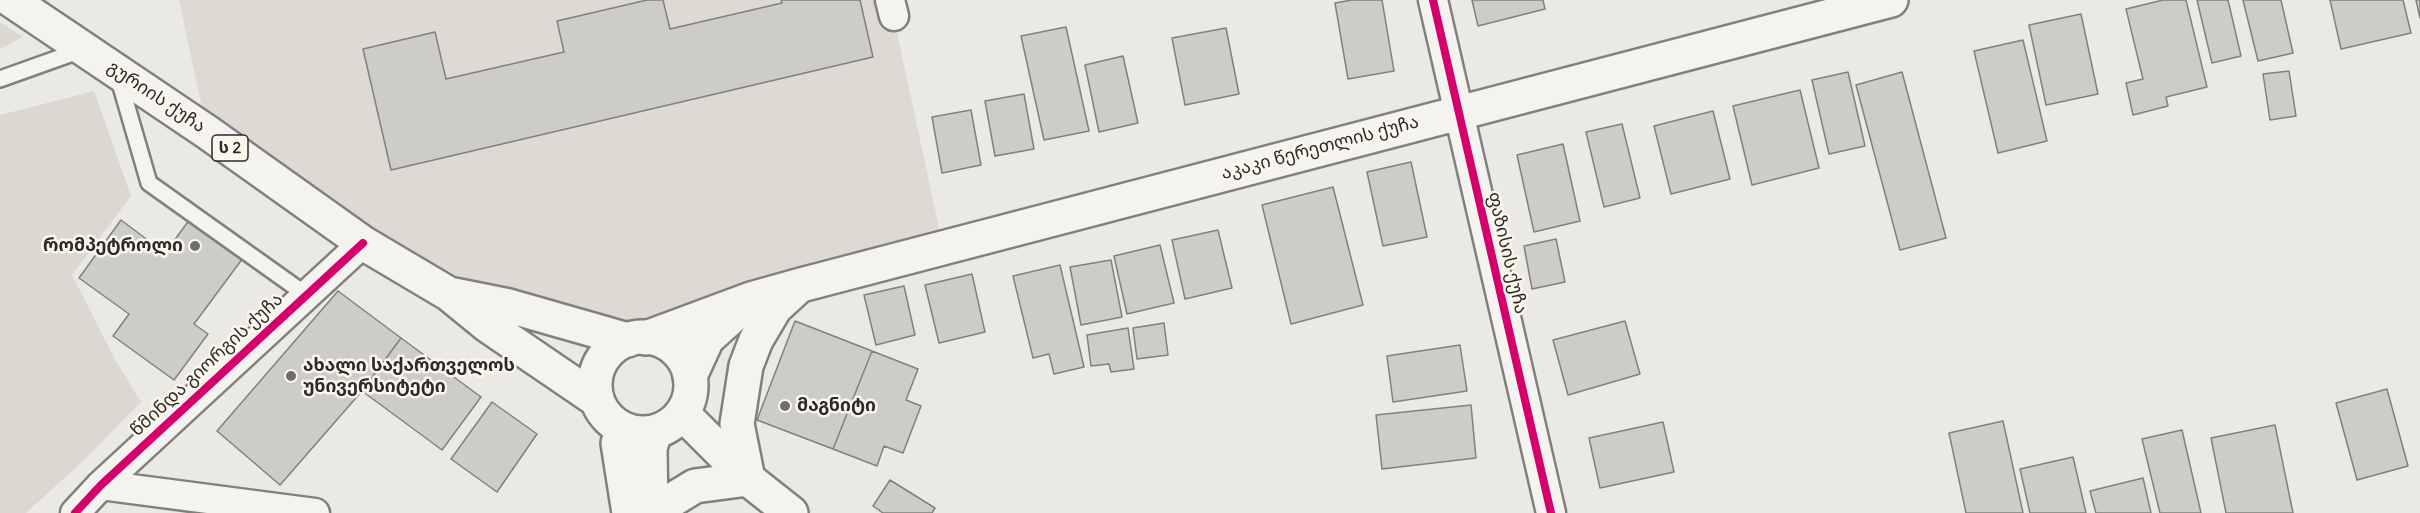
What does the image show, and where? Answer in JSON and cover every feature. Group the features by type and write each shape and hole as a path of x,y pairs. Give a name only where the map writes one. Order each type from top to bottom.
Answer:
{"main road":[{"name":"გურიის ქუჩა","path":"11,0 116,70 363,243 449,294 487,325 597,400"},
{"name":"აკაკი წერეთლის ქუჩა","path":"637,339 751,299 801,285 1891,0"},
{"path":"748,479 737,424 746,366 756,340 775,308 801,285"},
{"name":"გურიის ქუჩა","path":"449,294 509,306 637,339"},
{"name":"აკაკი წერეთლის ქუჩა","path":"690,376 707,339 751,299"},
{"path":"629,513 618,443 640,431 665,428 682,413 690,395 690,376 679,354 658,340 637,339 615,347 601,364 595,386 597,400 604,413 613,423 640,431 650,448 651,513"},
{"path":"682,413 748,479 791,513"},
{"path":"659,513 672,500 695,486 748,479"}],"street":[{"name":"ფაზისის ქუჩა","path":"1433,0 1551,513"},
{"name":"წმინდა გიორგის ქუჩა","path":"75,513 101,485 305,294 363,243"},
{"path":"101,485 315,513"}],"lane":[{"path":"0,79 84,48"},
{"path":"116,70 149,183 305,294"}],"shaded area":[{"path":"179,0 890,0 943,246 646,338 449,294 207,132"},
{"path":"0,22 23,37 0,49"},
{"path":"94,91 131,196 72,275 116,361 141,402 83,461 26,513 0,513 0,115"}],"building":[{"path":"647,0 663,0 670,29 782,3 781,0 860,0 873,57 391,170 363,49 435,32 446,79 564,52 557,21"},
{"path":"1352,0 1382,0 1394,71 1348,79 1335,3"},
{"path":"1472,0 1543,0 1545,9 1478,26"},
{"path":"2163,0 2186,0 2207,87 2166,97 2168,106 2133,115 2126,83 2143,79 2126,9"},
{"path":"2197,0 2228,0 2241,56 2212,63"},
{"path":"2243,0 2281,0 2293,53 2258,61"},
{"path":"2330,0 2403,0 2411,33 2341,49"},
{"path":"2416,0 2420,0 2420,18"},
{"path":"2081,14 2098,94 2046,105 2029,25"},
{"path":"1066,27 1089,131 1044,140 1021,36"},
{"path":"1226,28 1239,94 1185,105 1172,38"},
{"path":"2023,40 2047,141 1998,153 1974,51"},
{"path":"1123,56 1138,123 1099,132 1085,65"},
{"path":"2289,71 2296,116 2270,120 2263,74"},
{"path":"1848,72 1865,146 1829,154 1812,80"},
{"path":"1902,72 1946,238 1900,250 1856,85"},
{"path":"1800,90 1819,168 1752,185 1733,106"},
{"path":"1024,94 1034,149 995,156 985,101"},
{"path":"971,110 981,165 942,173 932,117"},
{"path":"1713,111 1730,179 1671,194 1654,126"},
{"path":"1622,124 1640,198 1604,207 1586,132"},
{"path":"1563,144 1580,221 1534,232 1517,155"},
{"path":"1411,162 1427,237 1383,246 1367,172"},
{"path":"1333,187 1363,305 1291,324 1262,205"},
{"path":"190,219 243,258 194,324 208,334 174,380 113,336 129,314 79,278 121,220 165,253"},
{"path":"1218,230 1232,288 1185,299 1172,240"},
{"path":"1556,239 1565,282 1532,289 1524,246"},
{"path":"1160,245 1174,303 1127,314 1114,256"},
{"path":"1111,260 1122,317 1081,325 1070,267"},
{"path":"1060,265 1084,367 1054,374 1049,354 1033,358 1013,276"},
{"path":"972,274 985,332 939,343 925,285"},
{"path":"904,286 915,335 876,345 864,295"},
{"path":"338,291 401,338 362,391 280,485 217,431"},
{"path":"795,321 872,351 833,449 757,420"},
{"path":"1625,321 1640,374 1568,395 1553,340"},
{"path":"1164,323 1168,355 1137,359 1133,328"},
{"path":"1128,328 1134,369 1111,372 1109,364 1091,366 1087,335"},
{"path":"401,338 481,397 442,450 362,391"},
{"path":"1460,345 1467,391 1393,402 1387,356"},
{"path":"872,351 918,369 906,400 921,406 903,453 884,446 877,466 833,449"},
{"path":"2387,389 2408,466 2357,480 2336,403"},
{"path":"492,402 537,434 497,492 451,459"},
{"path":"1471,405 1476,458 1382,469 1376,415"},
{"path":"2003,421 2023,513 1966,513 1949,433"},
{"path":"1663,422 1674,472 1600,488 1589,438"},
{"path":"2275,425 2293,513 2226,513 2211,438"},
{"path":"2182,430 2201,513 2160,513 2142,439"},
{"path":"2073,457 2086,513 2030,513 2020,469"},
{"path":"2143,478 2151,513 2096,513 2090,491"},
{"path":"890,480 935,508 932,513 883,513 873,506"}],"cycle path":[{"path":"1433,0 1551,513"},
{"path":"75,513 101,485 363,243"}],"place":[{"name":"რომპეტროლი","path":"195,246"},
{"name":"ახალი საქართველოს უნივერსიტეტი","path":"291,376"},
{"name":"მაგნიტი","path":"785,406"}]}
